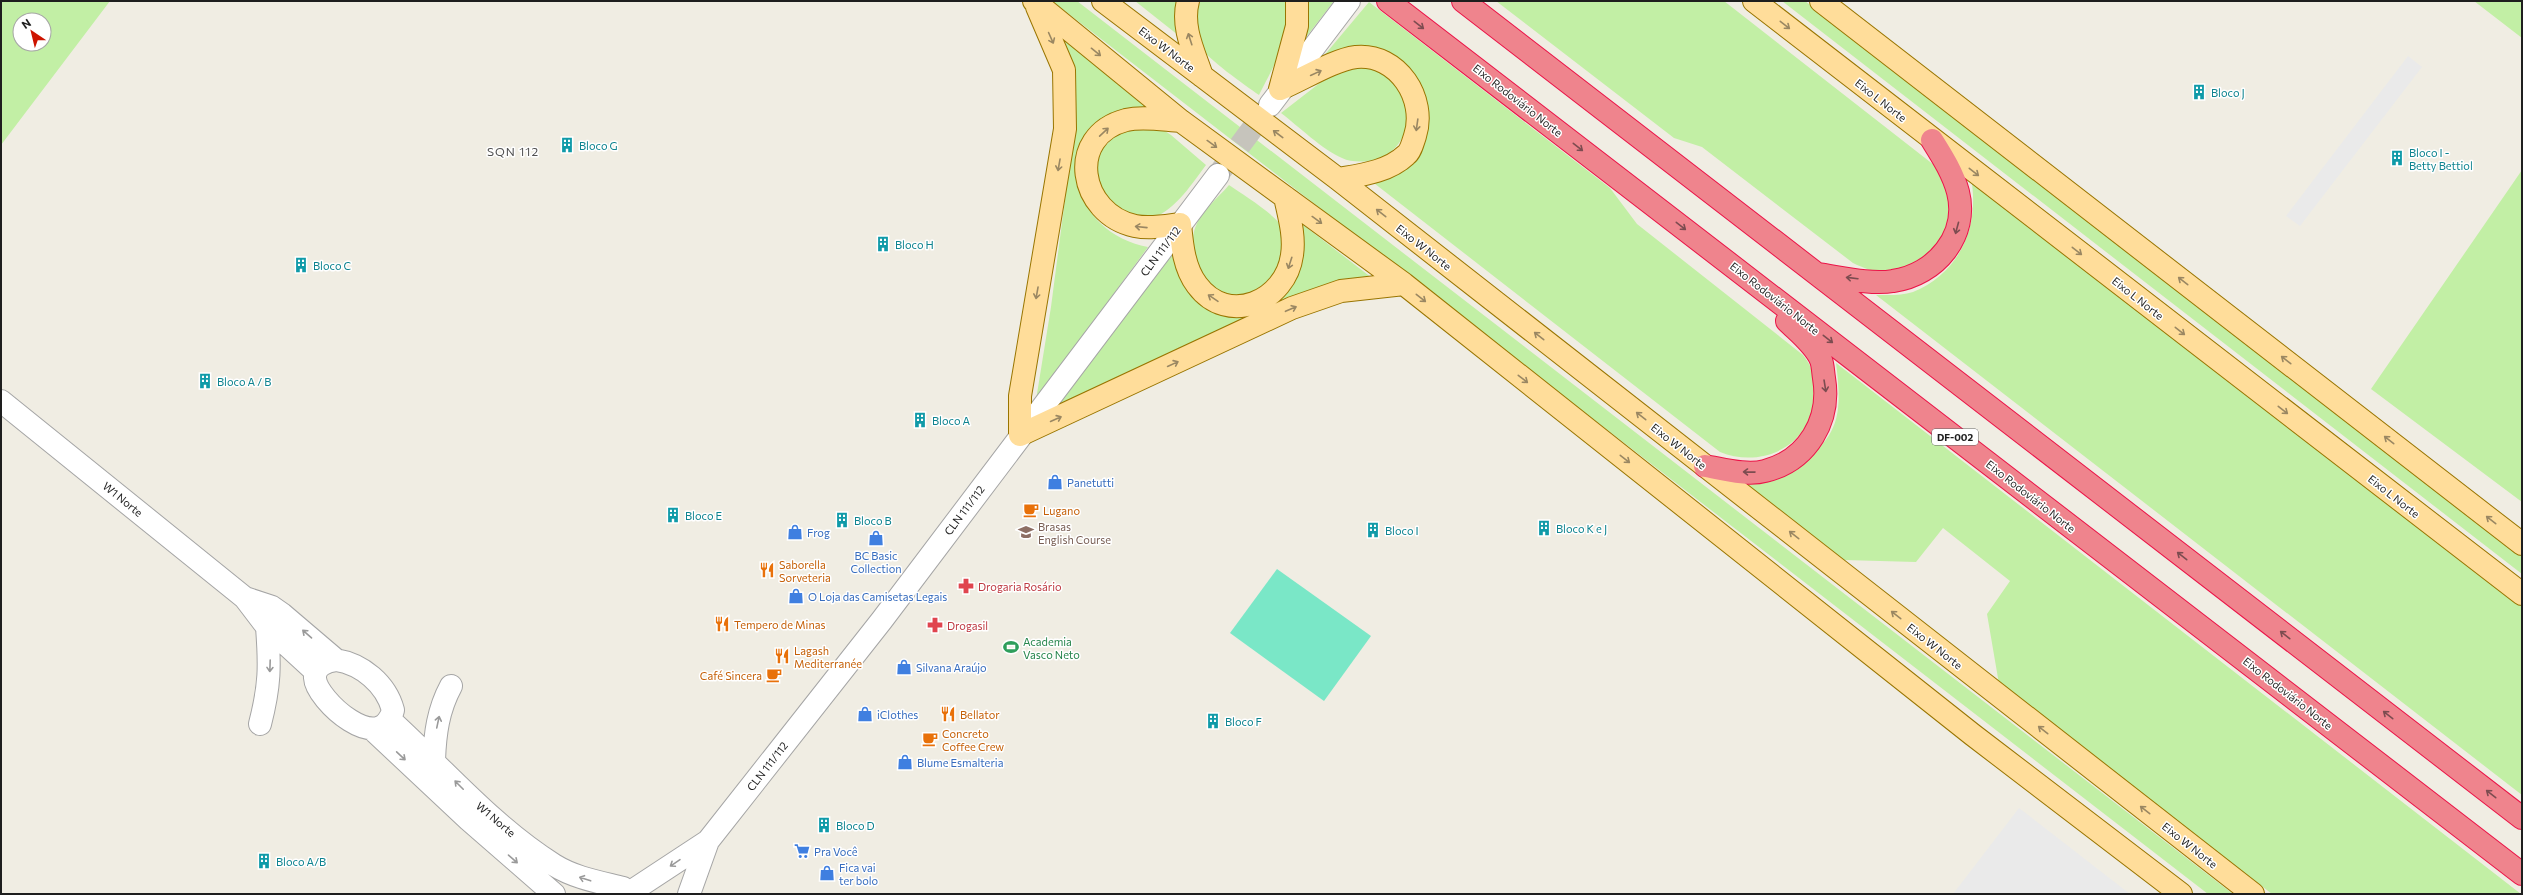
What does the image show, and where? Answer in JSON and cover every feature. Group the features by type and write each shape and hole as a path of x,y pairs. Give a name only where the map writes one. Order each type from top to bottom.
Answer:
{"highway":[{"name":"Eixo Rodoviário Norte","path":"1388,1 2522,874"},
{"path":"1463,1 2522,818"},
{"path":"1817,274 1893,281 1925,271 1943,255 1957,232 1960,214 1956,186 1949,169 1932,140"},
{"path":"1705,466 1744,472 1764,472 1785,463 1809,443 1823,418 1826,392 1821,360 1802,335 1714,251"}],"main road":[{"name":"Eixo W Norte","path":"1103,1 1338,179 2253,894"},
{"path":"1188,1 1187,27 1202,76"},
{"path":"1275,97 1297,26 1297,1"},
{"name":"Eixo L Norte","path":"1754,1 1932,140 2522,594"},
{"path":"1821,1 2522,544"},
{"path":"1034,2 1181,121 1404,284 1966,730 2181,894"},
{"path":"1034,2 1064,70 1066,129 1020,396 1020,435 1292,308 1341,292 1404,284"},
{"path":"1275,97 1344,60 1356,57 1381,61 1405,78 1416,102 1418,118 1416,133 1407,155 1394,164 1373,173 1338,179"},
{"path":"1181,121 1138,119 1109,127 1095,141 1087,155 1085,173 1090,192 1103,208 1118,220 1134,226 1152,228 1180,224 1185,257 1198,286 1221,303 1234,307 1250,305 1271,294 1281,283 1290,261 1293,236 1285,197"}],"street":[{"path":"1275,97 1348,1"},
{"name":"CLN 111/112","path":"689,894 708,841 882,620 1020,435 1218,175"},
{"name":"W1 Norte","path":"1,401 245,598 267,627 316,672"},
{"name":"W1 Norte","path":"245,598 272,607 336,660"},
{"path":"260,724 269,688 270,660 267,627"},
{"path":"336,660 346,661 362,669 377,681 391,702 393,710 381,724 359,727 334,707 318,685 315,678 316,672 323,664 336,660"},
{"path":"434,760 436,727 441,709 451,686"},
{"name":"W1 Norte","path":"381,724 434,760 494,820 554,865 583,878 628,891"},
{"name":"W1 Norte","path":"381,724 469,820 554,894"},
{"name":"CLN 111/112","path":"628,891 708,841"}],"green space":[{"path":"1,1 110,1 1,145"},
{"path":"1052,1 1077,1 2233,894 2208,894"},
{"path":"1135,1 1179,1 1178,35"},
{"path":"1200,1 1285,1 1288,12 1288,24 1285,36 1276,62 1259,95 1218,65 1200,46 1197,41 1195,24"},
{"path":"1305,1 1334,1 1300,45 1308,19"},
{"path":"1496,1 1724,1 1934,165 1947,182 1951,198 1951,213 1947,228 1940,241 1930,252 1918,262 1904,268 1889,272 1879,272 1853,263 1702,147 1674,138"},
{"path":"1782,1 1805,1 2522,556 2522,574"},
{"path":"2474,1 2522,1 2522,38"},
{"path":"1369,2 1610,188 1637,224 1803,355 1809,363 1814,377 1815,410 1813,416 1800,435 1780,450 1757,457 1732,456 1720,452 1370,180 1406,163 1413,76 1322,58"},
{"path":"1058,34 1157,110 1140,110 1076,176 1085,202 1100,223 1122,238 1148,247 1036,400 1051,307 1076,115 1076,79 1071,62"},
{"path":"1344,68 1368,68 1385,74 1397,84 1405,98 1408,114 1405,130 1398,144 1386,155 1362,162 1345,159 1319,144 1281,113 1334,72"},
{"path":"1130,127 1162,129 1206,165 1187,191 1173,205 1156,217 1146,221 1107,205 1095,176 1095,160 1099,152 1109,140"},
{"path":"2522,170 2522,502 2371,389"},
{"path":"1971,178 2522,603 2522,795 1876,295 1899,295 1913,292 1929,284 1943,273 1954,260 1963,246 1969,230 1973,196"},
{"path":"1229,185 1276,219 1286,236 1283,257 1273,275 1250,293 1236,296 1228,295 1210,285 1198,268 1193,248 1195,228 1201,216"},
{"path":"1298,221 1372,278 1046,414 1172,250 1214,309 1295,277 1299,270 1303,256 1302,236"},
{"path":"1836,363 2521,894 2272,894 1999,684 1987,614 2010,581 1943,528 1916,562 1844,560 1745,485 1774,477 1790,468 1819,448 1828,437 1834,425 1839,398"},
{"path":"1277,569 1371,636 1324,701 1230,633"}],"shaded area":[{"path":"2408,56 2422,67 2300,226 2286,216"},
{"path":"2019,808 2130,894 1953,894"}],"tunnel":[{"path":"1220,172 1270,105"}],"place":[{"name":"Bloco J","path":"2199,92"},
{"name":"Bloco G","path":"567,145"},
{"name":"Bloco I - Betty Bettiol","path":"2397,158"},
{"name":"Bloco H","path":"883,244"},
{"name":"Bloco C","path":"301,265"},
{"name":"Bloco A / B","path":"205,381"},
{"name":"Bloco A","path":"920,420"},
{"name":"Panetutti","path":"1055,482"},
{"name":"Lugano","path":"1031,510"},
{"name":"Bloco E","path":"673,515"},
{"name":"Bloco B","path":"842,520"},
{"name":"Bloco K e J","path":"1544,528"},
{"name":"Bloco I","path":"1373,530"},
{"name":"Frog","path":"795,532"},
{"name":"Brasas English Course","path":"1026,532"},
{"name":"BC Basic Collection","path":"876,538"},
{"name":"Saborella Sorveteria","path":"767,570"},
{"name":"Drogaria Rosário","path":"966,586"},
{"name":"O Loja das Camisetas Legais","path":"796,596"},
{"name":"Tempero de Minas","path":"722,624"},
{"name":"Drogasil","path":"935,625"},
{"name":"Academia Vasco Neto","path":"1011,647"},
{"name":"Lagash Mediterranée","path":"782,656"},
{"name":"Silvana Araújo","path":"904,667"},
{"name":"Café Sincera","path":"774,675"},
{"name":"iClothes","path":"865,714"},
{"name":"Bellator","path":"948,714"},
{"name":"Bloco F","path":"1213,721"},
{"name":"Concreto Coffee Crew","path":"930,739"},
{"name":"Blume Esmalteria","path":"905,762"},
{"name":"Bloco D","path":"824,825"},
{"name":"Pra Você","path":"802,851"},
{"name":"Bloco A/B","path":"264,861"},
{"name":"Fica vai ter bolo","path":"827,873"}],"district":[{"name":"SQN 112","path":"513,151"}]}
